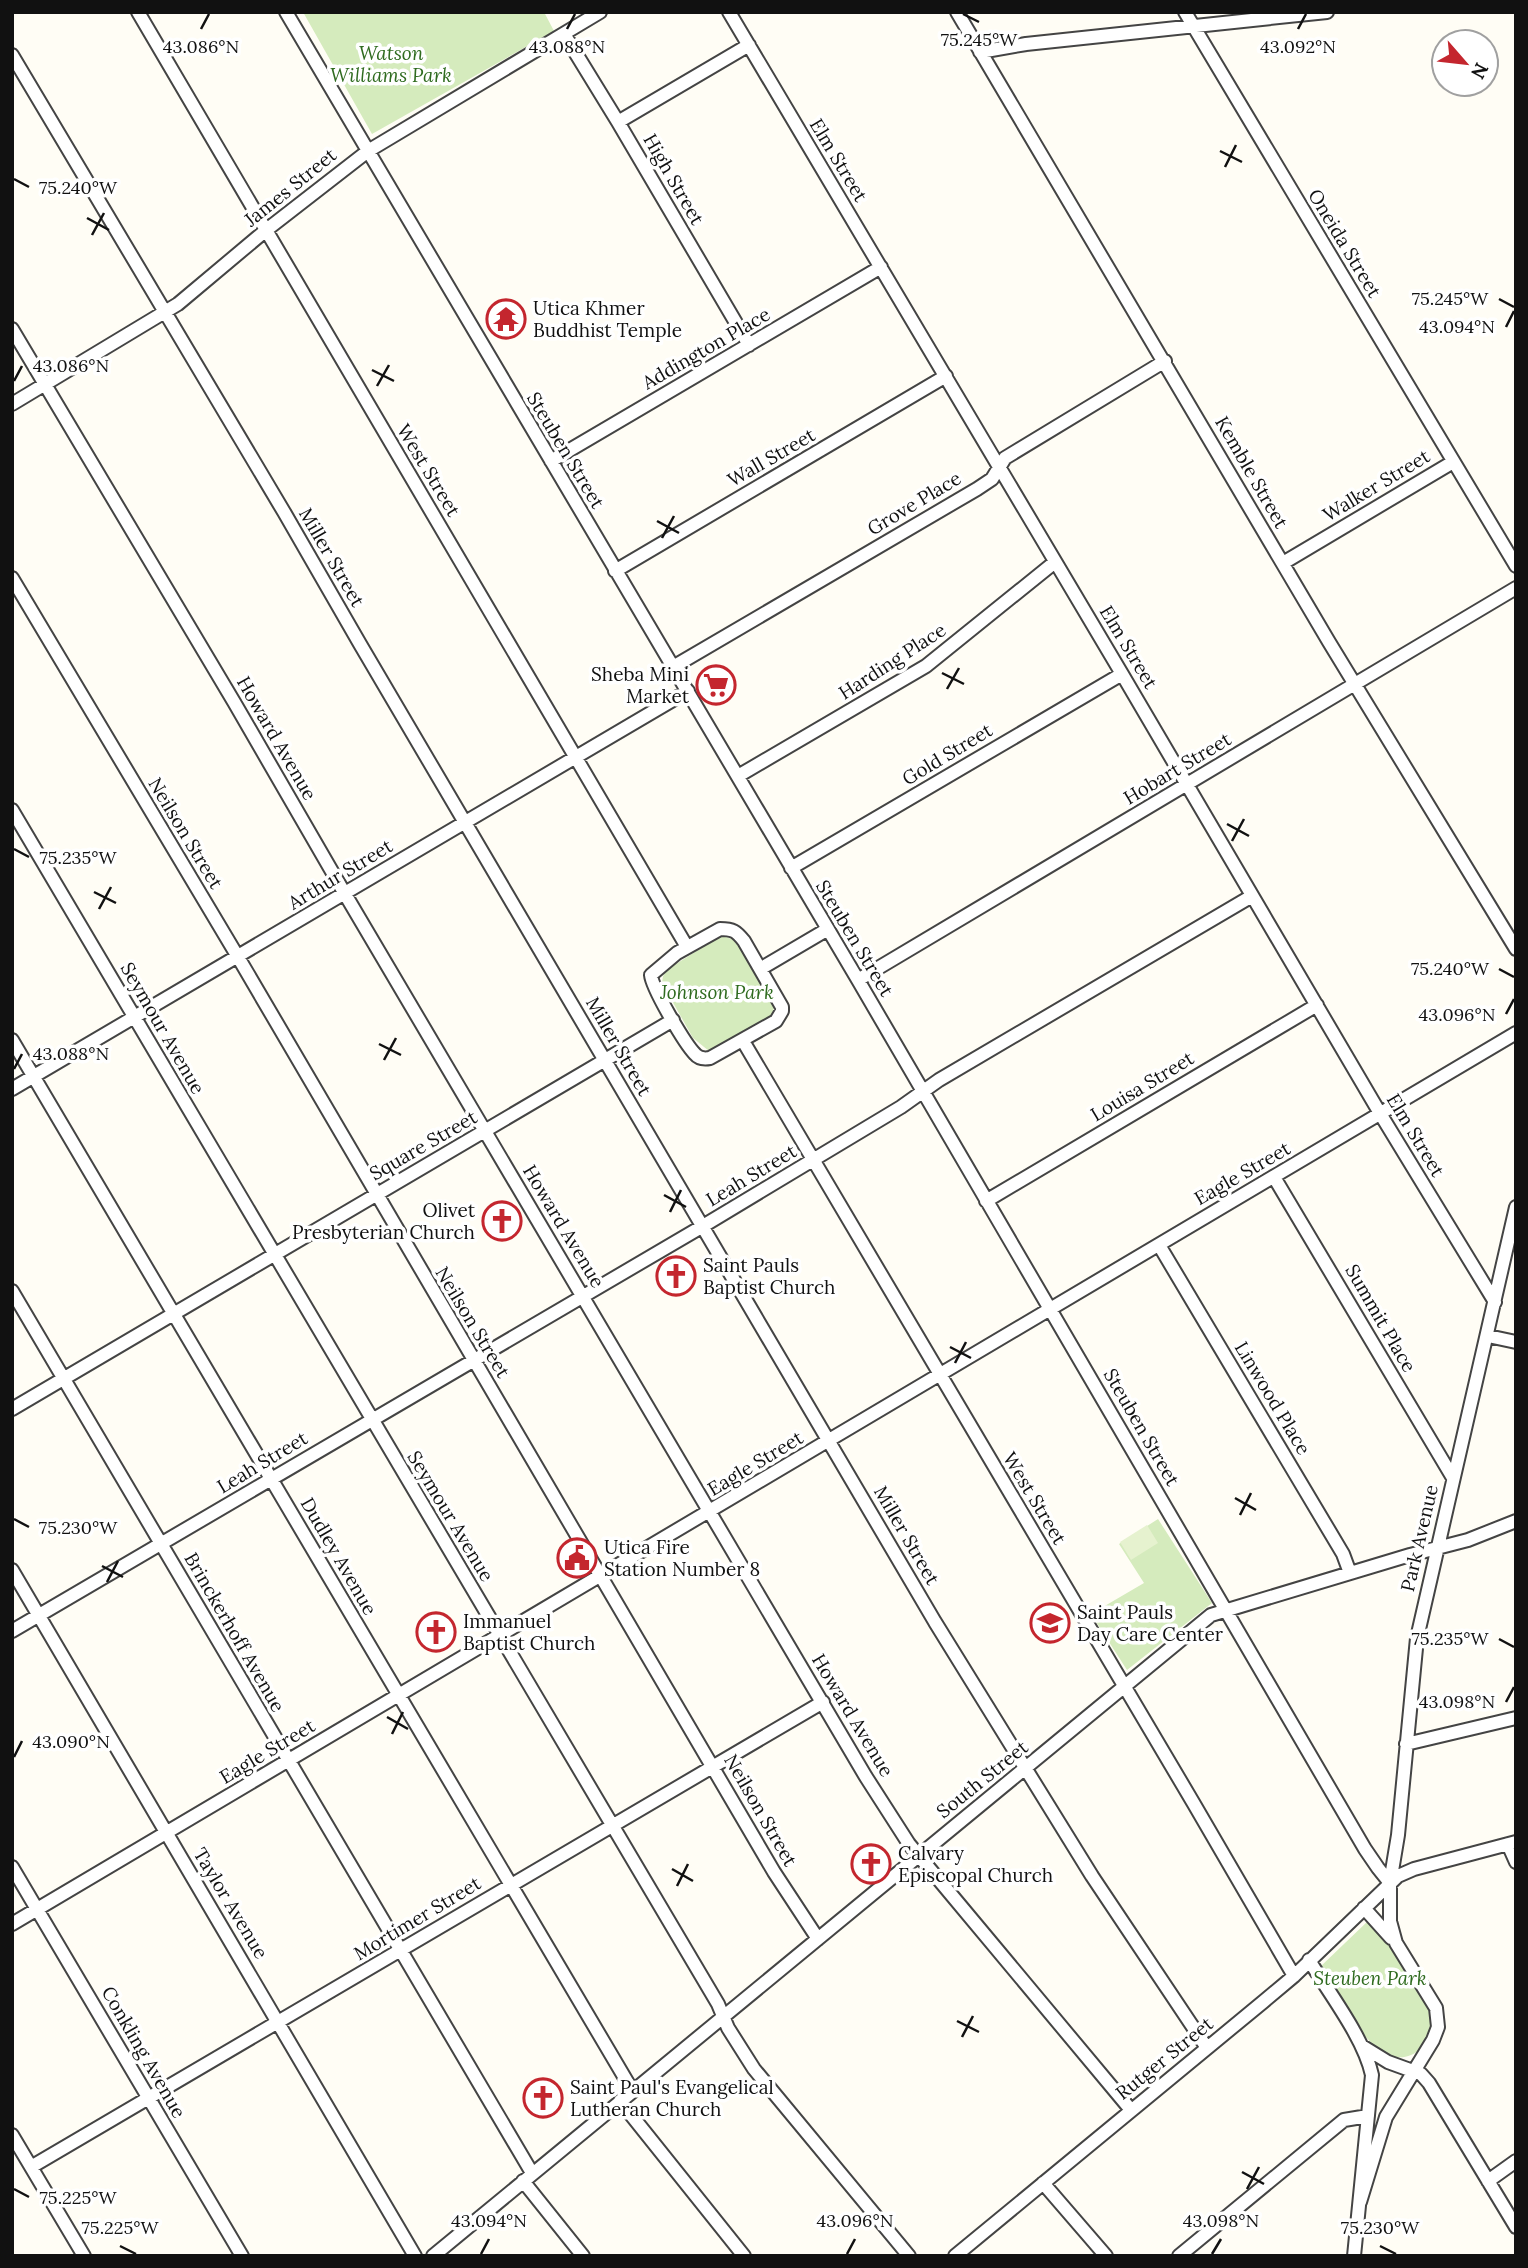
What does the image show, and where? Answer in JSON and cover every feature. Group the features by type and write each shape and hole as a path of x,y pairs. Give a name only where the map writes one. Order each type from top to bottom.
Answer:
{"street":[{"name":"West Street","path":"138,12 687,947"},
{"name":"Steuben Street","path":"286,12 858,980 1365,1849 1390,1883"},
{"name":"James Street","path":"12,404 178,304 368,150 600,12"},
{"name":"Elm Street","path":"729,12 1381,1115 1495,1302"},
{"name":"Kemble Street","path":"957,12 1329,642 1516,949"},
{"name":"Oneida Street","path":"1185,12 1516,566"},
{"path":"981,52 1026,44 1327,12"},
{"name":"High Street","path":"564,34 749,345"},
{"path":"618,122 748,45"},
{"name":"Miller Street","path":"12,55 284,512 935,1622 1092,1876 1207,2049"},
{"name":"Addington Place","path":"551,461 881,267"},
{"name":"Howard Avenue","path":"12,329 866,1777 909,1844 1131,2110"},
{"name":"Grove Place","path":"673,667 977,489 992,479 1005,458 1165,361"},
{"name":"Wall Street","path":"615,570 946,376"},
{"name":"Walker Street","path":"1283,563 1453,462"},
{"name":"Harding Place","path":"738,776 926,667 1055,562"},
{"name":"Neilson Street","path":"12,578 774,1872 818,1939"},
{"name":"Hobart Street","path":"858,980 1516,588"},
{"name":"Gold Street","path":"792,868 1122,674"},
{"name":"Arthur Street","path":"12,1089 688,691"},
{"name":"Seymour Avenue","path":"12,810 612,1825 728,2028 754,2069 909,2256"},
{"name":"Leah Street","path":"12,1631 703,1226 901,1107 923,1091 1252,896"},
{"path":"720,929 736,932 760,969 782,1007 782,1012 776,1021 743,1041 710,1058 702,1059 695,1054 673,1020 652,983 651,975 687,947 720,929"},
{"path":"760,969 828,929"},
{"name":"Louisa Street","path":"986,1201 1317,1005"},
{"name":"Square Street","path":"12,1409 673,1020"},
{"name":"Eagle Street","path":"12,1924 1516,1033"},
{"name":"Dudley Avenue","path":"12,1040 632,2090"},
{"name":"West Street","path":"743,1041 1294,1976"},
{"name":"Summit Place","path":"1274,1177 1453,1478"},
{"name":"Park Avenue","path":"1390,1883 1398,1835 1417,1638 1516,1207"},
{"name":"Linwood Place","path":"1159,1245 1343,1555 1350,1573"},
{"name":"Brinckerhoff Avenue","path":"12,1291 401,1950 527,2177 583,2256"},
{"path":"1488,1336 1516,1342"},
{"name":"South Street","path":"433,2256 1211,1615 1468,1540 1516,1521"},
{"name":"Taylor Avenue","path":"12,1570 415,2256"},
{"name":"Mortimer Street","path":"31,2166 823,1702"},
{"path":"1406,1744 1516,1718"},
{"path":"1512,1843 1516,1862"},
{"name":"Rutger Street","path":"955,2256 1294,1976 1398,1876 1413,1869 1512,1843"},
{"name":"Conkling Avenue","path":"12,1867 242,2256"},
{"path":"1390,1883 1390,1921 1396,1943"},
{"path":"1360,2202 1386,2117 1433,2040 1438,2027 1436,2008 1396,1943 1364,1908"},
{"path":"1309,1960 1362,2046 1372,2075 1354,2256"},
{"path":"1362,2046 1388,2062 1422,2074 1429,2082 1516,2227"},
{"path":"620,2101 744,2256"},
{"path":"1179,2256 1345,2120 1368,2116"},
{"path":"12,2135 84,2256"},
{"path":"1488,2181 1516,2161"},
{"path":"1043,2183 1106,2256"}],"green space":[{"name":"Watson Williams Park","path":"303,12 544,12 554,31 372,134"},
{"name":"Johnson Park","path":"722,935 740,943 774,1008 770,1019 709,1051 693,1038 662,983 668,969"},
{"path":"1158,1519 1212,1603 1127,1670 1091,1614 1144,1583 1119,1544"},
{"path":"1147,1525 1158,1543 1131,1560 1120,1542"},
{"name":"Steuben Park","path":"1369,1920 1406,1967 1433,2020 1426,2040 1416,2053 1411,2055 1397,2057 1383,2052 1370,2041 1346,2011 1320,1967"}],"place":[{"name":"Utica Khmer Buddhist Temple","path":"506,319"},
{"name":"Sheba Mini Market","path":"716,685"},
{"name":"Olivet Presbyterian Church","path":"502,1221"},
{"name":"Saint Pauls Baptist Church","path":"676,1276"},
{"name":"Utica Fire Station Number 8","path":"577,1558"},
{"name":"Saint Pauls Day Care Center","path":"1050,1623"},
{"name":"Immanuel Baptist Church","path":"436,1632"},
{"name":"Calvary Episcopal Church","path":"871,1864"},
{"name":"Saint Paul's Evangelical Lutheran Church","path":"543,2098"}]}
